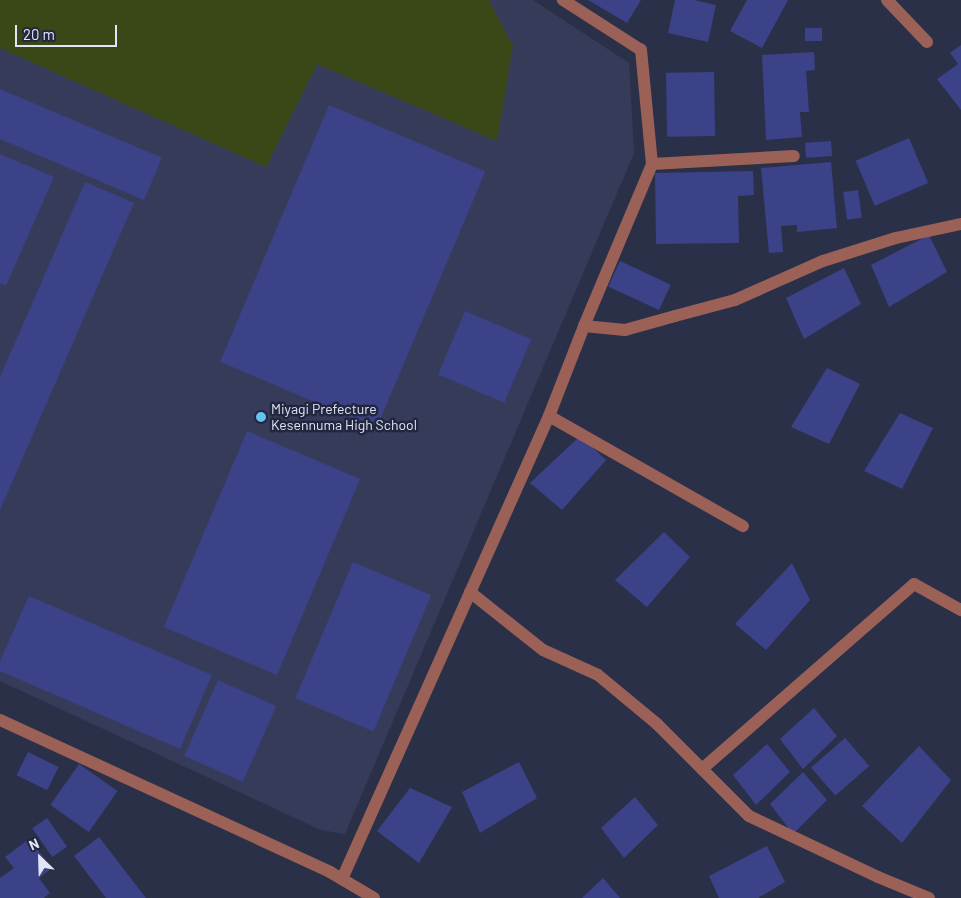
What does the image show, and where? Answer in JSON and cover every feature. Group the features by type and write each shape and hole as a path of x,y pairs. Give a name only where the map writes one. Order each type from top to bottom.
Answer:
{"street":[{"path":"342,879 549,416 584,326 652,164 641,50 563,0"},
{"path":"887,0 927,42"},
{"path":"652,164 794,156"},
{"path":"584,326 625,330 735,300 823,261 896,238 961,224"},
{"path":"549,416 743,526"},
{"path":"702,769 872,623 914,584 961,610"},
{"path":"470,592 543,650 598,675 656,724 750,816 878,877 929,898"},
{"path":"0,720 342,879 374,898"}],"shaded area":[{"name":"Miyagi Prefecture Kesennuma High School","path":"0,0 533,0 629,63 634,153 345,834 321,830 0,681"}],"green space":[{"path":"0,0 489,0 513,46 497,141 317,64 266,167 0,48"}],"building":[{"path":"588,0 641,0 627,23"},
{"path":"675,0 694,0 716,5 708,42 668,33"},
{"path":"747,0 788,0 762,48 730,31"},
{"path":"805,28 822,28 822,41 805,41"},
{"path":"961,45 961,110 937,79 958,64 950,53"},
{"path":"814,52 815,70 806,71 809,112 800,112 802,137 766,140 762,55"},
{"path":"714,72 715,136 667,137 666,73"},
{"path":"0,89 162,158 144,200 0,139"},
{"path":"329,105 485,171 376,428 220,362"},
{"path":"909,138 928,183 875,206 856,161"},
{"path":"831,141 832,156 806,158 805,143"},
{"path":"0,154 54,177 6,286 0,283"},
{"path":"831,162 837,228 797,232 797,225 781,226 783,252 769,253 761,168"},
{"path":"753,171 754,195 738,196 739,243 656,244 655,173"},
{"path":"85,182 134,203 0,510 0,377"},
{"path":"858,190 862,218 847,220 843,192"},
{"path":"929,235 947,272 889,307 871,265"},
{"path":"620,261 671,285 659,310 608,286"},
{"path":"844,268 861,304 804,339 786,298"},
{"path":"465,311 531,339 504,403 438,375"},
{"path":"827,368 860,384 829,444 791,427"},
{"path":"900,413 933,428 902,489 864,471"},
{"path":"247,431 360,479 277,675 164,627"},
{"path":"580,436 606,460 562,510 530,483"},
{"path":"664,532 690,557 647,607 615,580"},
{"path":"353,562 431,595 373,731 295,698"},
{"path":"792,563 810,600 766,650 735,624"},
{"path":"29,596 212,675 180,749 0,671 0,661"},
{"path":"218,680 276,706 243,782 184,756"},
{"path":"814,708 837,736 803,769 780,739"},
{"path":"845,738 869,766 835,795 811,768"},
{"path":"767,744 790,772 756,805 733,775"},
{"path":"919,746 951,780 902,843 862,806"},
{"path":"28,752 59,767 47,790 17,775"},
{"path":"519,762 537,798 480,833 462,792"},
{"path":"79,764 118,791 89,832 50,805"},
{"path":"803,772 827,800 793,834 770,804"},
{"path":"410,788 452,807 419,863 377,831"},
{"path":"635,797 658,825 624,858 601,828"},
{"path":"47,818 67,847 52,857 32,828"},
{"path":"99,837 146,898 106,898 74,856"},
{"path":"29,839 52,868 39,878 50,893 44,898 0,898 0,878 14,868 5,857"},
{"path":"767,846 785,882 758,898 719,898 709,876"},
{"path":"603,878 620,898 582,898"}],"place":[{"name":"Miyagi Prefecture Kesennuma High School","path":"261,417"}]}
